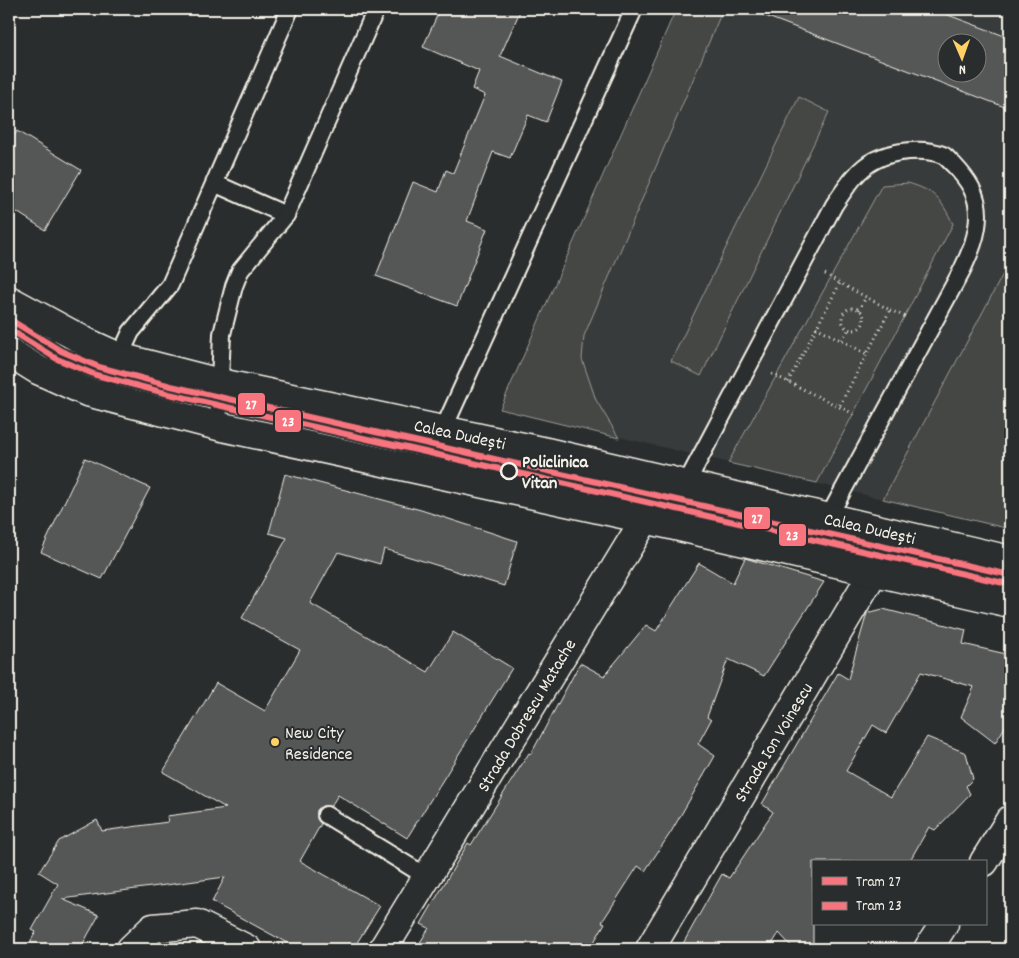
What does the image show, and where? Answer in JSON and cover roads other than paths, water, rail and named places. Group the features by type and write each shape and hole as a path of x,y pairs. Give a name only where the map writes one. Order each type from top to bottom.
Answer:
{"main road":[{"name":"Calea Dudești","path":"9,300 88,344 119,357 220,383 678,482 1010,560"},
{"path":"9,352 58,380 101,397 218,426 645,519 1010,603"},
{"name":"Strada Dobrescu Matache","path":"383,949 645,519 678,482"},
{"name":"Strada Ion Voinescu","path":"650,949 874,571 893,533"},
{"path":"985,860 1010,820"},
{"path":"131,949 153,928 197,924 246,949"},
{"path":"928,949 943,926"}],"lane":[{"path":"101,397 131,332 170,285 216,184 290,9"},
{"path":"218,426 222,334 234,286 240,271 286,215 376,9"},
{"path":"444,430 634,9"},
{"path":"678,482 750,363 834,205 859,172 875,160 894,154 919,151 944,155 969,181 977,200 976,233 962,270 828,518"},
{"path":"216,184 286,215"},
{"path":"326,816 427,877"}],"tram line":[{"name":"27","path":"9,319 61,351 99,367 171,386 1010,575"},
{"name":"23","path":"9,329 57,359 96,375 169,394 1008,584"}],"place":[{"name":"Policlinica Vitan","path":"509,471"},
{"name":"New City Residence","path":"275,742"}]}
